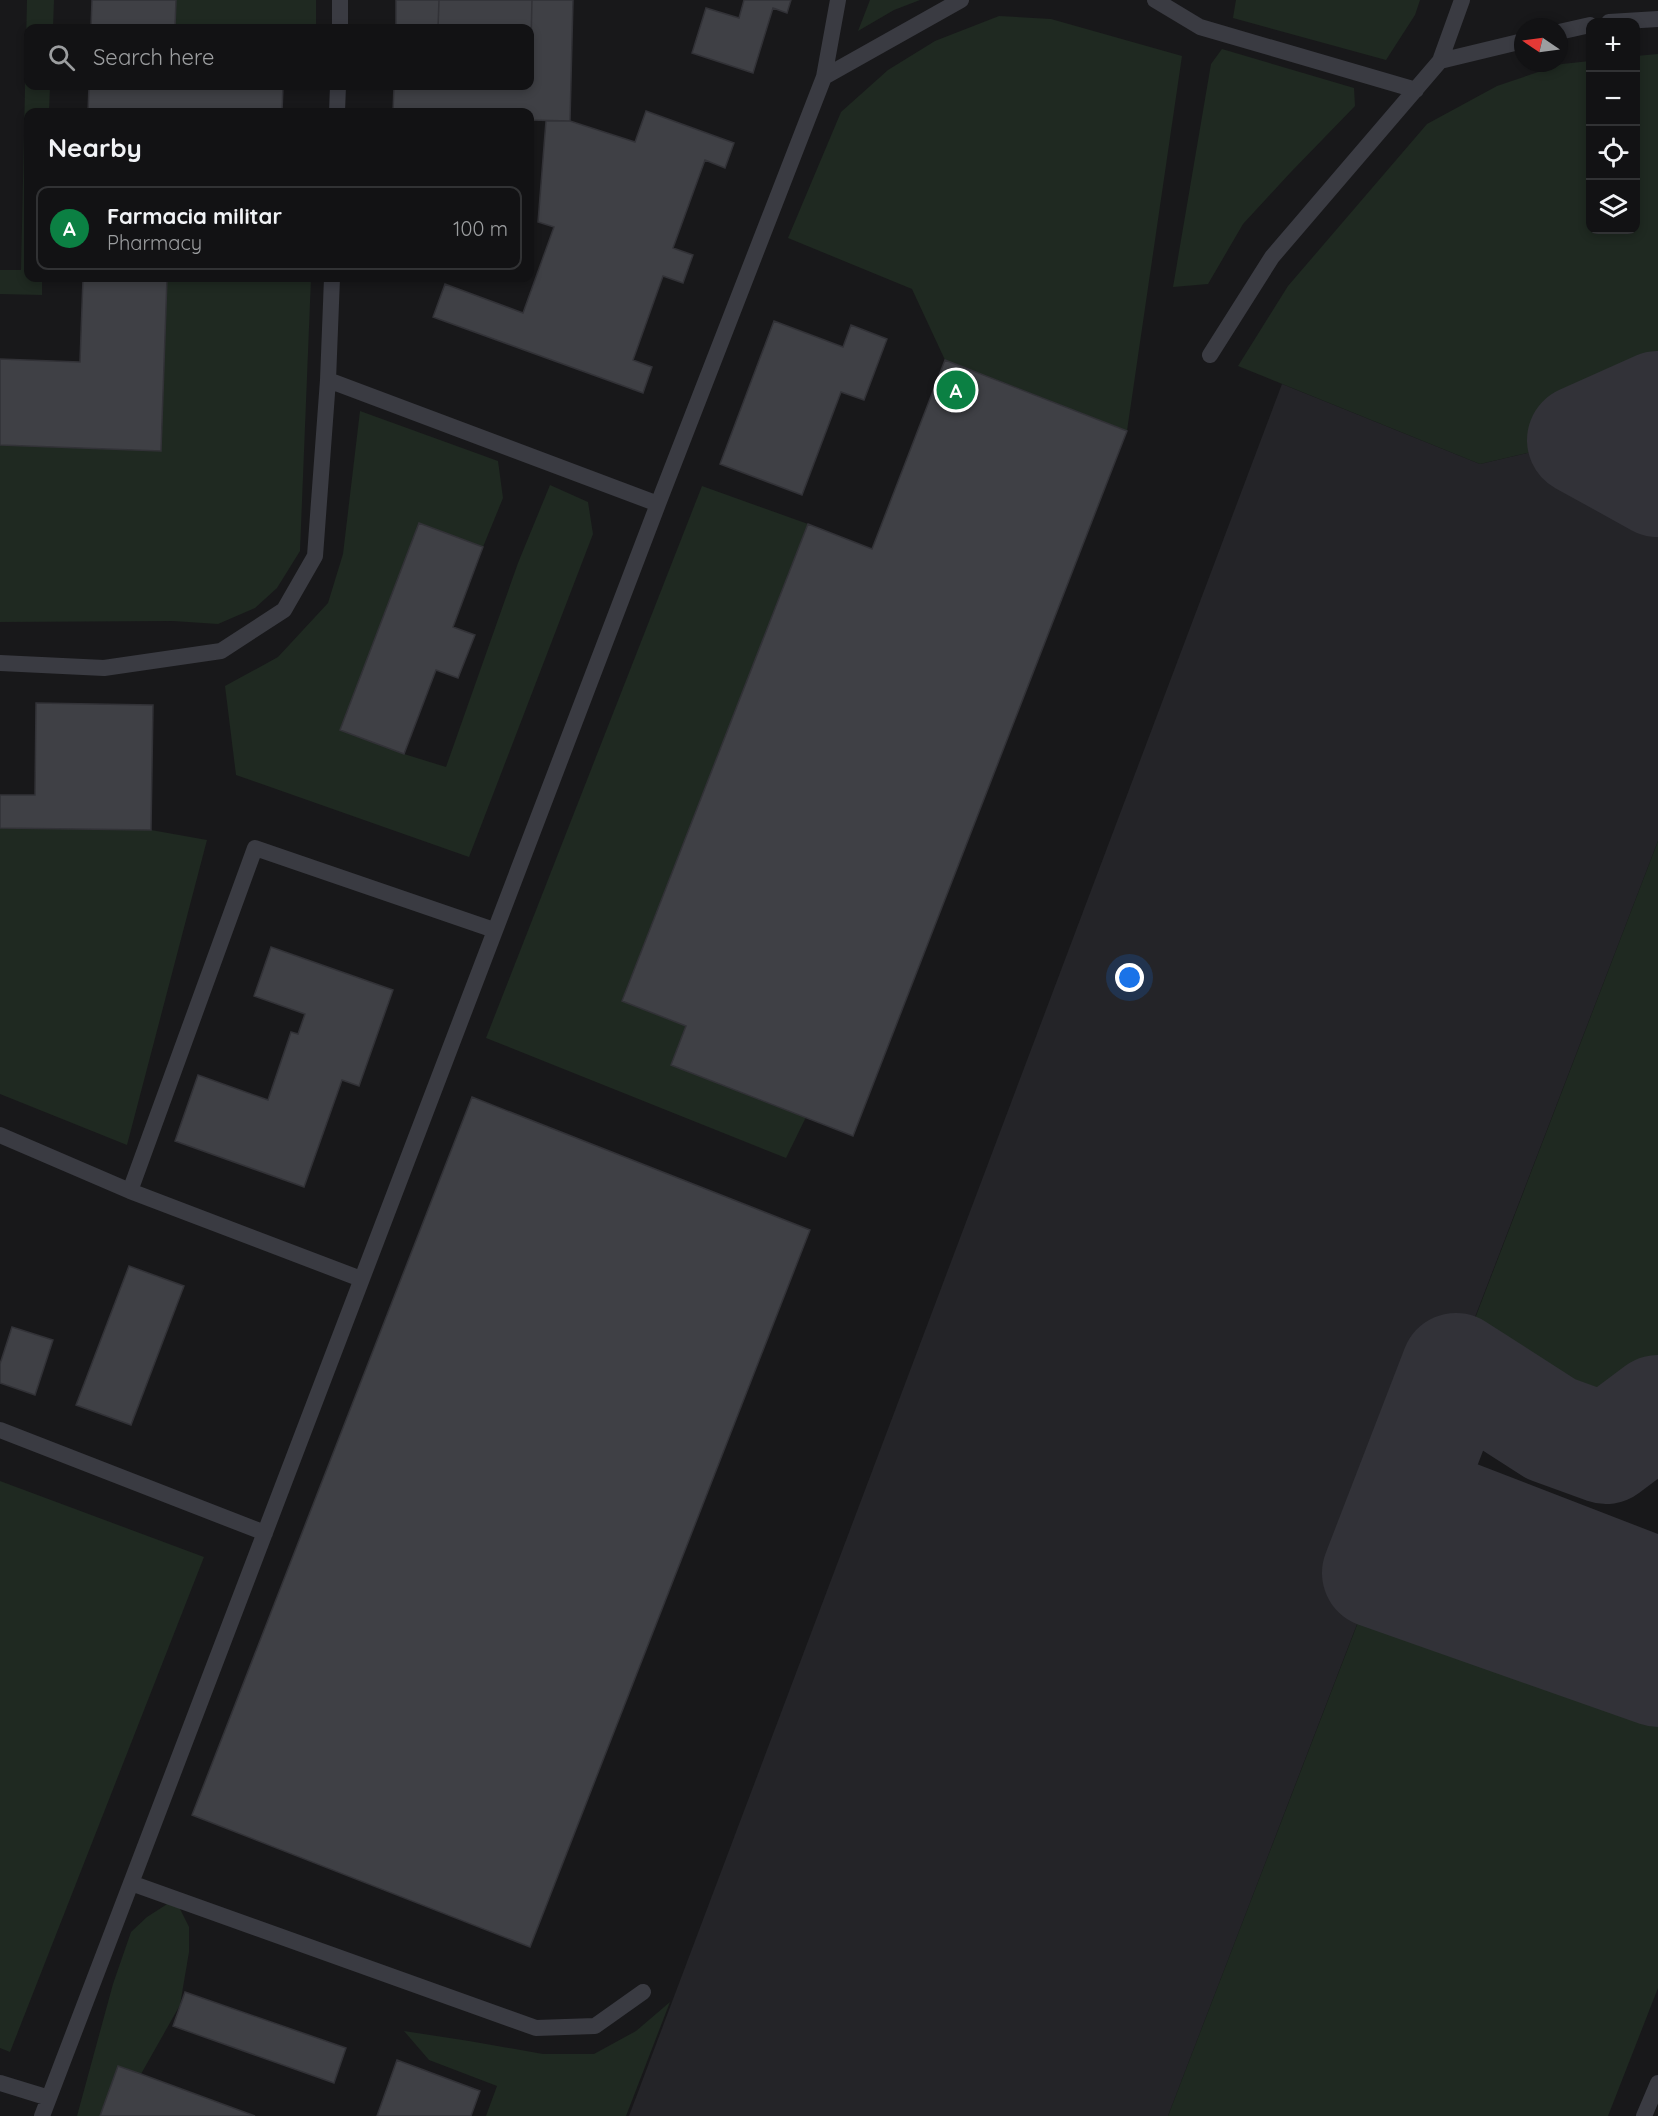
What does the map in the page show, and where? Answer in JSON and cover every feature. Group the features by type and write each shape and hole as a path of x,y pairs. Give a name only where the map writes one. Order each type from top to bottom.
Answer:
{"lane":[{"path":"340,0 340,24"},
{"path":"42,2116 494,930 824,77 838,0"},
{"path":"824,77 961,0"},
{"path":"1155,0 1200,27 1416,90"},
{"path":"1210,355 1272,257 1440,61 1462,0"},
{"path":"1640,20 1658,19"},
{"path":"1568,30 1586,26"},
{"path":"1440,61 1514,43"},
{"path":"337,108 338,90"},
{"path":"0,663 104,668 221,651 284,610 315,556 328,380 332,282"},
{"path":"328,380 658,504"},
{"path":"130,1191 255,848 494,930"},
{"path":"0,1134 130,1191 361,1279"},
{"path":"0,1430 265,1533"},
{"path":"130,1883 536,2028 596,2026 643,1992"},
{"path":"0,2083 49,2098"},
{"path":"1644,2116 1658,2083"}],"shaded area":[{"path":"27,0 54,0 53,24 26,24"},
{"path":"176,0 316,0 316,24 175,24"},
{"path":"870,0 920,0 894,10 858,31"},
{"path":"1236,0 1420,0 1415,15 1386,60 1233,18"},
{"path":"999,16 1051,19 1182,56 1127,431 945,360 912,289 788,238 841,112 888,70 935,41"},
{"path":"1222,49 1354,88 1355,106 1243,224 1208,284 1173,287 1211,64"},
{"path":"1658,54 1658,406 1582,440 1480,464 1238,366 1288,286 1427,124 1497,86 1538,72 1568,72 1568,63 1586,61 1586,234 1640,234 1640,56"},
{"path":"25,90 50,90 49,108 25,108"},
{"path":"24,135 24,282 42,282 42,295 0,294 0,270 21,270"},
{"path":"167,282 311,282 300,551 277,588 255,608 218,624 173,621 0,622 0,445 161,451"},
{"path":"1282,384 1480,464 1582,440 1658,482 1658,841 1168,2116 629,2116"},
{"path":"360,411 498,461 503,498 483,547 419,523 341,730 446,767 518,563 550,485 588,502 593,534 469,857 236,775 225,686 278,657 328,603 343,554"},
{"path":"702,486 808,524 622,1001 686,1026 671,1065 806,1117 786,1158 486,1038"},
{"path":"0,828 151,830 207,840 127,1145 0,1094"},
{"path":"1658,841 1658,1410 1606,1449 1551,1429 1456,1368"},
{"path":"0,1481 204,1557 10,2052 0,2048"},
{"path":"1377,1573 1658,1672 1658,1988 1608,2116 1168,2116"},
{"path":"175,1899 189,1927 189,1952 180,2005 141,2074 118,2066 100,2116 77,2116 113,1984 131,1932 147,1917"},
{"path":"670,2002 626,2116 486,2116 497,2086 429,2060 404,2031 543,2054 594,2054 636,2031"}],"building":[{"path":"92,0 176,0 175,24 91,24"},
{"path":"396,0 439,0 438,24 396,24"},
{"path":"396,0 573,0 570,121 534,120 534,108 393,108 394,90 534,90 534,24 396,24"},
{"path":"532,0 573,0 570,121 534,120 534,108 393,108 394,90 534,90 534,24 531,24"},
{"path":"744,0 791,0 787,13 773,8 753,73 692,53 706,8 739,18"},
{"path":"89,90 283,90 282,108 88,108"},
{"path":"646,111 734,143 725,168 705,160 673,248 693,255 683,283 663,276 633,360 652,367 643,393 433,317 445,284 523,313 554,227 538,222 546,121 570,121 635,142"},
{"path":"83,282 167,282 161,451 0,445 0,359 80,362"},
{"path":"774,321 843,347 851,325 887,339 864,400 841,392 802,495 720,464"},
{"path":"945,360 1127,431 853,1136 671,1065 686,1026 622,1001 808,524 872,549"},
{"path":"419,523 483,547 453,627 475,635 458,678 436,670 404,754 340,730"},
{"path":"36,703 153,705 151,830 0,828 0,795 35,795"},
{"path":"271,947 393,990 359,1086 342,1080 304,1187 175,1141 198,1075 268,1100 291,1032 298,1034 305,1014 254,996"},
{"path":"472,1097 810,1230 530,1947 192,1815"},
{"path":"129,1266 184,1286 131,1425 76,1405"},
{"path":"12,1327 53,1340 35,1395 0,1383 0,1364"},
{"path":"185,1992 346,2048 334,2083 173,2026"},
{"path":"397,2060 480,2091 471,2116 377,2116"},
{"path":"118,2066 141,2074 255,2116 100,2116"}],"taxiway":[{"path":"1658,406 1582,440 1658,482"},
{"path":"1658,1410 1606,1449 1551,1429 1456,1368 1377,1573 1658,1672"},
{"path":"1407,1496 1658,1593"}],"place":[{"name":"Farmacia militar","path":"956,390"}]}
